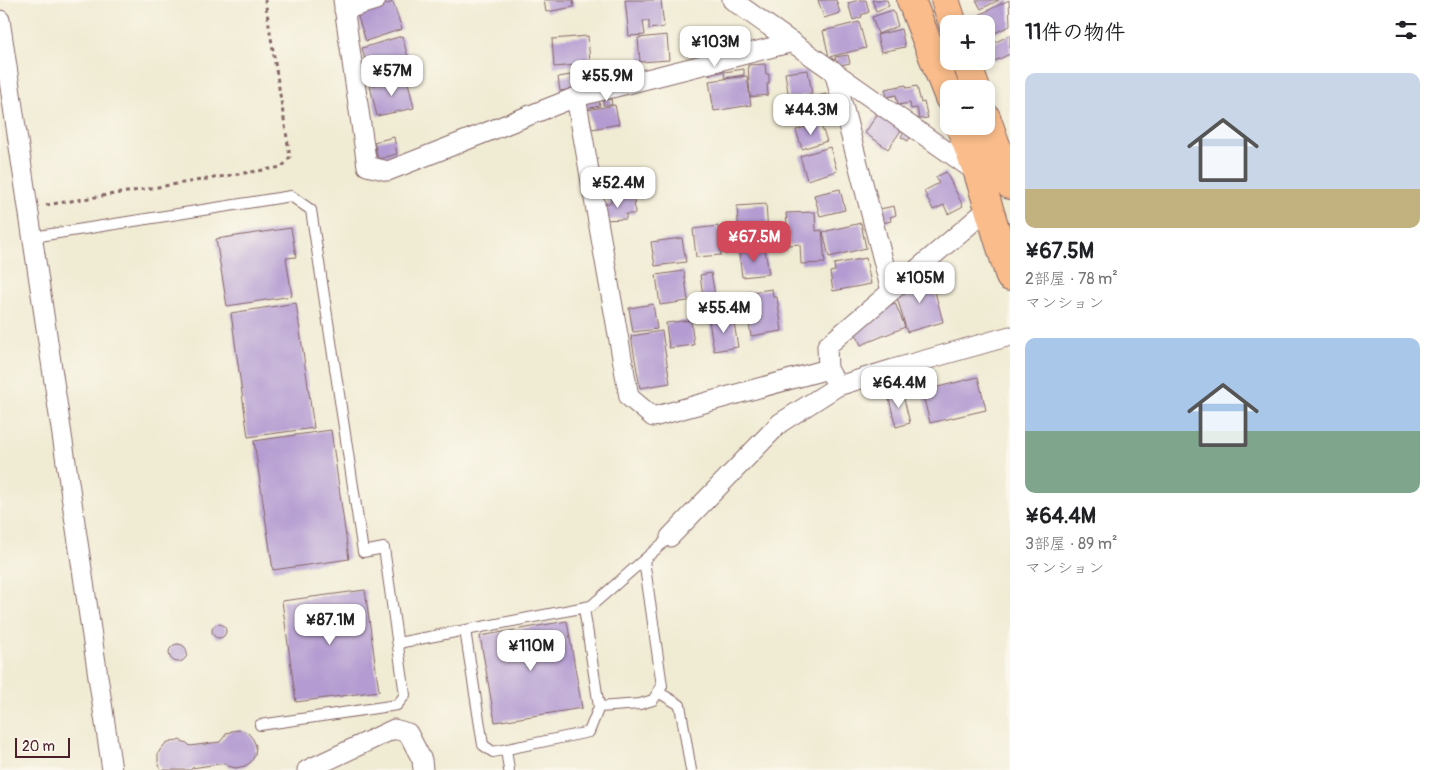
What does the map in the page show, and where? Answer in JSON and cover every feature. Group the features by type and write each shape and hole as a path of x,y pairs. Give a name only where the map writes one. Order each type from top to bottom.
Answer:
{"highway":[{"path":"911,0 942,80"},
{"path":"945,0 950,15"},
{"path":"963,135 978,174 1010,278"},
{"path":"992,135 1010,186"}],"street":[{"path":"376,0 344,5 367,166 388,171 576,96 793,42"},
{"path":"732,0 978,174 1010,186"},
{"path":"0,20 112,770"},
{"path":"834,71 891,291"},
{"path":"576,96 629,397 653,417 828,369"},
{"path":"838,386 828,369 827,346 989,208"},
{"path":"670,537 780,424 838,386 1010,336"},
{"path":"307,770 394,729 408,733 422,760 423,770"}],"lane":[{"path":"33,237 292,196 311,210 362,552 384,548 405,695 396,705 260,725"},
{"path":"398,643 591,606 670,537"},
{"path":"599,707 640,704 653,700 662,686 644,560"},
{"path":"464,630 483,746 493,752 589,732 599,707 584,608"},
{"path":"658,692 680,705 690,770"},
{"path":"506,749 509,770"}],"path":[{"path":"28,208 282,167 290,157 265,0"}],"building":[{"path":"544,0 573,0 574,7 546,12"},
{"path":"625,0 661,0 664,27 649,29 649,21 643,21 645,35 629,36"},
{"path":"818,0 836,0 840,13 824,18"},
{"path":"866,0 869,12 853,20 848,3"},
{"path":"872,0 887,0 889,6 876,11"},
{"path":"976,0 999,0 981,9"},
{"path":"1009,0 1010,26 995,33 995,15 979,15"},
{"path":"393,2 402,29 366,41 357,14"},
{"path":"893,10 898,26 878,34 872,17"},
{"path":"859,22 866,48 829,57 823,31"},
{"path":"901,29 905,47 881,52 877,35"},
{"path":"667,35 669,60 640,62 638,38"},
{"path":"1010,35 1010,54 995,61 995,42"},
{"path":"402,36 410,64 369,76 362,48"},
{"path":"588,36 590,64 554,67 552,39"},
{"path":"848,55 850,63 837,66 835,57"},
{"path":"721,61 724,71 709,75 706,65"},
{"path":"765,64 766,74 769,74 769,84 767,84 768,95 750,97 748,65"},
{"path":"744,69 744,75 725,78 724,72"},
{"path":"808,70 812,94 789,98 785,73"},
{"path":"571,75 573,89 560,91 558,77"},
{"path":"747,76 751,105 714,111 709,81"},
{"path":"407,78 414,108 377,116 370,86"},
{"path":"906,85 907,88 917,86 921,103 924,102 928,118 919,119 917,108 911,109 910,103 898,105 896,95 887,97 885,89"},
{"path":"826,94 828,105 815,108 813,97"},
{"path":"598,97 600,106 585,109 583,101"},
{"path":"811,97 818,119 795,126 789,104"},
{"path":"603,99 611,99 612,105 603,105"},
{"path":"615,105 619,124 592,129 588,110"},
{"path":"878,113 902,129 888,149 865,133"},
{"path":"820,123 827,141 802,149 796,130"},
{"path":"906,128 913,132 908,141 901,137"},
{"path":"394,137 397,154 378,159 374,142"},
{"path":"830,147 837,171 807,180 800,156"},
{"path":"946,172 963,206 948,214 944,205 933,210 924,191 939,183 936,177"},
{"path":"840,189 845,210 820,216 814,195"},
{"path":"634,197 635,214 626,214 626,219 602,220 601,204 611,203 611,198"},
{"path":"766,204 768,234 739,236 737,206"},
{"path":"894,206 896,215 890,217 891,221 883,223 880,209"},
{"path":"815,212 816,231 822,230 825,263 801,264 800,244 789,245 786,213"},
{"path":"861,223 866,248 829,257 823,232"},
{"path":"718,226 721,255 696,257 693,229"},
{"path":"291,228 296,257 286,258 292,296 227,306 216,239"},
{"path":"682,238 686,262 655,266 651,242"},
{"path":"765,249 769,274 742,277 739,252"},
{"path":"866,258 871,284 833,291 830,272 835,271 834,264"},
{"path":"929,269 943,322 907,332 896,294"},
{"path":"684,271 688,301 660,305 656,275"},
{"path":"711,273 716,300 704,302 700,275"},
{"path":"772,289 773,297 777,297 782,331 751,336 744,293"},
{"path":"296,303 314,428 248,437 231,313"},
{"path":"895,303 905,327 861,345 854,329 874,311"},
{"path":"653,304 657,329 633,332 629,308"},
{"path":"733,317 738,347 714,351 709,321"},
{"path":"691,320 694,345 669,348 666,323"},
{"path":"662,331 670,383 640,388 631,336"},
{"path":"978,377 986,410 930,423 922,391"},
{"path":"902,391 910,423 896,427 888,395"},
{"path":"331,430 349,559 273,570 254,441"},
{"path":"365,590 379,691 296,702 282,601"},
{"path":"567,621 582,708 495,722 480,636"},
{"path":"219,624 224,626 226,631 224,636 219,638 214,636 212,631 214,626"},
{"path":"178,644 184,647 187,653 184,659 178,662 172,659 169,653 172,647"},
{"path":"240,730 248,733 256,746 255,755 251,762 245,766 236,768 225,763 192,768 191,770 161,770 158,763 158,754 166,743 179,740 190,746 220,742 227,733"}]}
